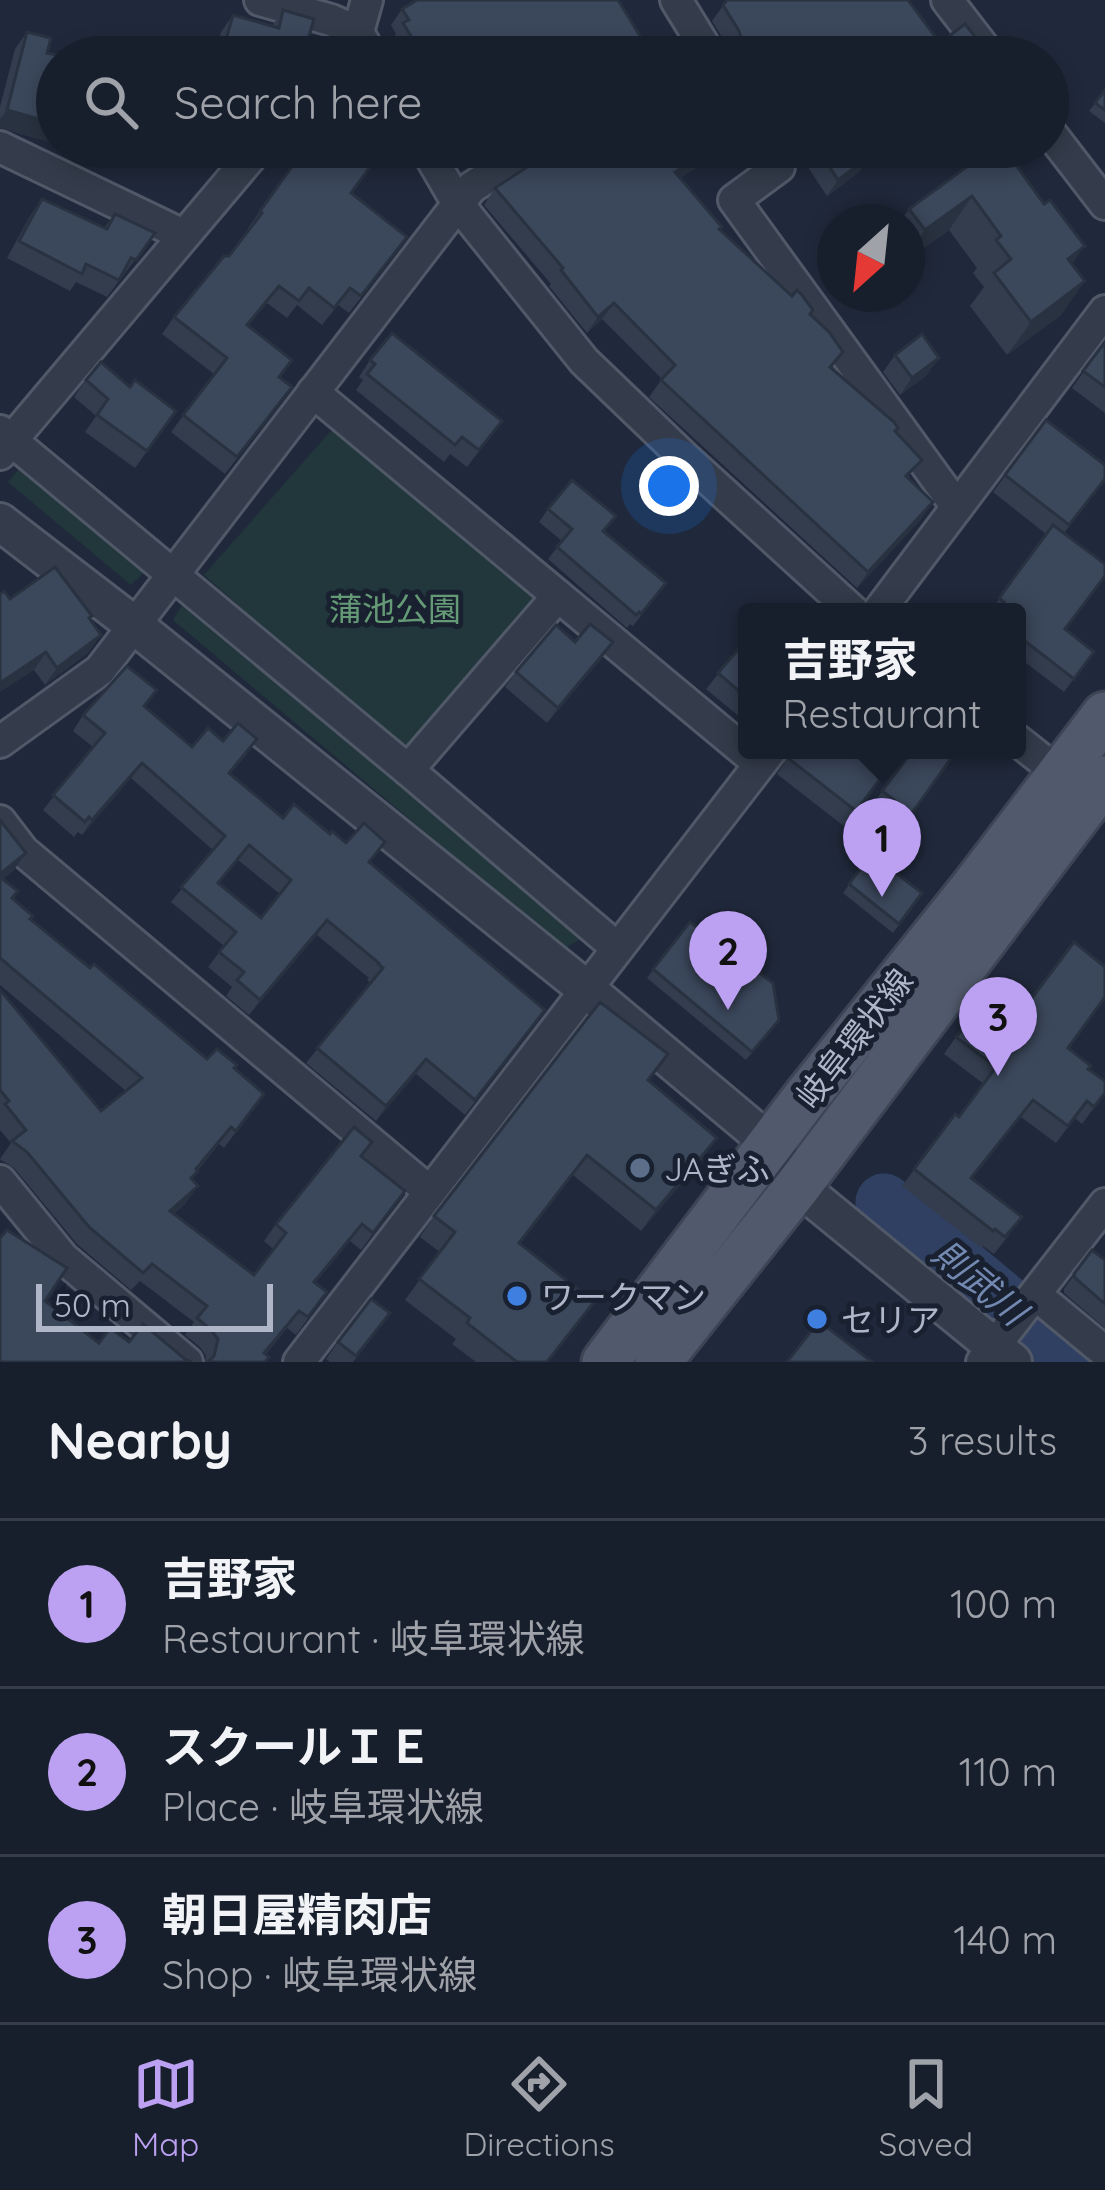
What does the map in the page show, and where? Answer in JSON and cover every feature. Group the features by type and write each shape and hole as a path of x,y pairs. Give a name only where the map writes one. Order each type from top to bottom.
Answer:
{"main road":[{"name":"岐阜環状線","path":"658,1362 797,1186 1083,776 1105,715"},
{"name":"岐阜環状線","path":"605,1362 806,1097 1083,776"}],"street":[{"path":"260,0 331,20 354,36"},
{"path":"365,36 367,0"},
{"path":"676,0 690,36"},
{"path":"947,0 975,36"},
{"path":"0,147 36,164"},
{"path":"1069,157 1105,204"},
{"path":"44,168 183,235"},
{"path":"241,168 4,442 173,574 617,948"},
{"path":"437,168 458,204 584,361 844,603"},
{"path":"0,742 100,670 458,204 472,187 502,168"},
{"path":"778,168 734,200 957,508"},
{"path":"885,603 1105,311"},
{"path":"313,392 558,596 738,735"},
{"path":"0,521 586,988 772,1145 797,1186 999,1350 1105,1204"},
{"path":"408,770 558,596"},
{"path":"1026,745 1083,776"},
{"path":"299,1362 764,759"},
{"path":"0,820 22,851 430,1192"},
{"path":"0,1181 62,1258 187,1362"},
{"path":"1032,1299 1105,1352"}],"green space":[{"name":"蒲池公園","path":"336,425 536,595 405,752 204,575"},
{"path":"18,470 145,571 131,585 8,482"},
{"path":"184,602 583,937 564,949 173,620"}],"building":[{"path":"417,0 618,0 640,36 411,36 402,9"},
{"path":"727,0 908,0 935,36 740,36 723,5"},
{"path":"283,10 314,19 309,36 227,36 233,15 279,28"},
{"path":"965,24 975,36 949,36"},
{"path":"27,32 43,36 36,36 36,118 7,110"},
{"path":"1105,90 1105,110 1095,103"},
{"path":"291,168 369,168 351,193 407,237 361,296 350,288 334,308 309,288 299,301 279,286 247,325 292,360 279,377 292,387 237,457 183,415 227,358 174,317 224,256 229,256"},
{"path":"526,168 681,168 675,172 722,227 719,229 792,296 797,290 802,295 813,310 810,314 843,352 830,367 894,422 895,431 922,460 906,476 933,502 868,572 661,380 675,365 614,303 598,317 495,188"},
{"path":"830,168 854,168 838,180"},
{"path":"965,168 1018,168 1044,204 1050,200 1085,246 1068,259 1085,281 1031,322 994,273 1011,259 996,240 1001,236 972,196 925,230 925,204 916,204"},
{"path":"42,199 107,229 115,214 155,233 136,260 131,258 119,280 86,264 82,274 19,241"},
{"path":"392,333 502,421 479,450 462,437 455,445 367,374 375,364 370,360"},
{"path":"922,334 939,358 912,378 895,355"},
{"path":"1105,342 1105,387 1083,371"},
{"path":"101,362 130,387 135,380 176,411 147,451 97,415 108,399 86,380"},
{"path":"1046,420 1105,465 1105,479 1069,525 1005,475"},
{"path":"572,480 616,516 603,531 666,583 641,614 636,615 557,547 572,529 548,509"},
{"path":"1053,525 1105,564 1105,576 1065,629 1094,652 1074,679 1026,642 1026,603 1003,603 999,598"},
{"path":"55,567 101,635 57,668 46,652 0,683 0,594 4,591 10,599"},
{"path":"590,624 613,642 558,708 516,672 556,625 575,642"},
{"path":"738,650 738,690 718,673"},
{"path":"127,666 157,690 144,706 192,747 208,728 223,741 238,723 257,739 229,773 283,818 294,804 346,843 364,823 385,842 369,862 545,1010 475,1100 426,1059 386,1106 317,1048 383,968 327,920 260,1000 237,980 244,972 219,952 236,932 181,887 225,836 142,763 92,820 89,817 85,822 53,795 105,733 83,715","holes":["249,845 291,880 261,918 218,883"]},
{"path":"789,759 873,759 887,770 856,811"},
{"path":"906,759 951,759 912,813 882,791"},
{"path":"0,820 26,853 0,874"},
{"path":"871,854 922,893 899,924 849,884"},
{"path":"0,877 18,891 12,898 33,916 30,919 90,968 94,964 207,1059 217,1049 264,1094 236,1131 231,1127 196,1169 191,1178 198,1186 170,1211 254,1275 286,1233 276,1224 354,1127 372,1142 361,1156 405,1191 373,1233 362,1224 314,1282 327,1292 308,1317 299,1311 264,1353 269,1357 265,1362 208,1362 218,1339 197,1318 207,1306 152,1264 143,1273 89,1227 27,1152 12,1141 26,1130 0,1090 0,990 101,1111 142,1078 0,958"},
{"path":"690,922 773,983 779,1020 752,1052 653,969"},
{"path":"1074,942 1105,967 1105,997 1068,1048 1105,1081 1105,1093 1094,1107 1087,1101 1068,1126 1033,1100 971,1178 1022,1217 1005,1237 914,1169 996,1067 956,1037 990,998 1017,1018"},
{"path":"600,1002 668,1054 648,1080 717,1138 656,1210 587,1155 519,1243 594,1302 547,1362 517,1362 419,1279 455,1232 434,1216"},
{"path":"7,1230 67,1268 45,1301 99,1343 110,1328 129,1342 143,1324 192,1362 0,1362 0,1238"},
{"path":"1092,1250 1105,1260 1105,1304 1074,1274"},
{"path":"371,1299 390,1313 356,1356 338,1342"},
{"path":"819,1321 872,1362 787,1362"}],"waterway":[{"name":"則武川","path":"884,1202 1076,1362"}],"place":[{"name":"吉野家","path":"882,897"},
{"name":"スクールＩＥ","path":"728,1010"},
{"name":"朝日屋精肉店","path":"998,1076"},
{"name":"JAぎふ","path":"640,1168"},
{"name":"ワークマン","path":"517,1296"},
{"name":"セリア","path":"817,1319"}]}
